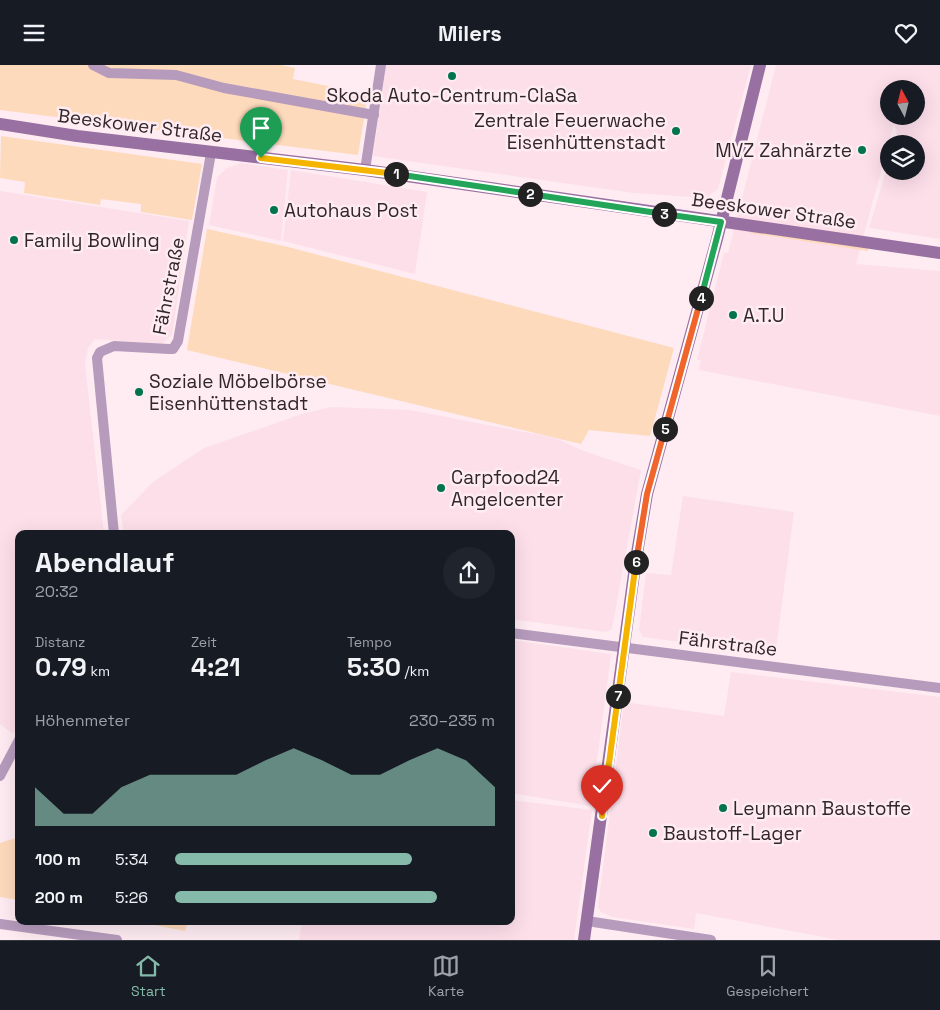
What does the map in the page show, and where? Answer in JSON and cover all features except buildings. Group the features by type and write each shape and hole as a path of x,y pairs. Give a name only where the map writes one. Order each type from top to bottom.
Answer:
{"street":[{"path":"94,65 109,73 176,75 224,88 374,115"},
{"path":"365,170 381,65"},
{"path":"584,940 647,494 721,222 760,65"},
{"name":"Beeskower Straße","path":"0,124 43,132 365,170 940,253"},
{"name":"Fährstraße","path":"114,530 97,358 100,352 114,346 173,349 178,341 211,153"},
{"name":"Fährstraße","path":"515,634 940,688"},
{"path":"0,776 15,748"},
{"path":"0,754 12,754"},
{"path":"588,921 711,940"},
{"path":"0,924 117,940"}],"shaded area":[{"path":"0,65 281,65 295,68 293,79 368,94 358,155 0,110"},
{"path":"386,65 751,65 718,189 706,198 634,193 373,156"},
{"path":"776,65 940,65 940,239 869,228 883,180 925,180 925,135 896,135 895,125 925,125 925,80 880,80 880,125 893,125 891,135 880,135 880,175 856,264 940,271 940,416 699,370 701,360 697,360 724,253 728,253"},
{"path":"1,136 202,164 192,220 141,212 141,204 101,199 100,205 24,193 25,182 0,178"},
{"path":"241,163 288,170 281,241 209,225 217,177 227,168"},
{"path":"291,170 427,192 415,274 283,241"},
{"path":"0,191 189,221 172,335 162,344 95,339 88,348 85,364 104,530 15,530 15,731 13,734 0,724"},
{"path":"207,229 284,246 674,348 650,436 589,430 581,444 187,350"},
{"path":"751,230 868,248 868,251 750,233"},
{"path":"332,407 410,410 556,438 581,450 641,470 612,629 606,632 515,620 515,530 123,530 121,515 153,482 204,448 305,413"},
{"path":"683,496 794,512 775,656 708,647 709,639 695,637 694,644 643,637 639,630 646,573 671,575"},
{"path":"515,641 611,654 591,806 515,794"},
{"path":"731,672 940,697 940,940 839,940 696,913 694,929 612,917 601,912 598,907 624,702 724,716"},
{"path":"515,800 592,810 574,940 299,940 301,925 515,925"},
{"path":"15,838 15,899 0,897 0,843"},
{"path":"154,925 187,925 185,931"}],"place":[{"name":"Skoda Auto-Centrum-ClaSa","path":"452,76"},
{"name":"Zentrale Feuerwache Eisenhüttenstadt","path":"676,131"},
{"name":"MVZ Zahnärzte","path":"862,150"},
{"name":"Autohaus Post","path":"274,210"},
{"name":"Family Bowling","path":"14,240"},
{"name":"A.T.U","path":"733,315"},
{"name":"Soziale Möbelbörse Eisenhüttenstadt","path":"139,392"},
{"name":"Carpfood24 Angelcenter","path":"441,488"},
{"name":"Leymann Baustoffe","path":"723,808"},
{"name":"Baustoff-Lager","path":"653,833"}],"route":[{"path":"261,158 516,191 721,222 647,494 636,559 602,816"}]}
